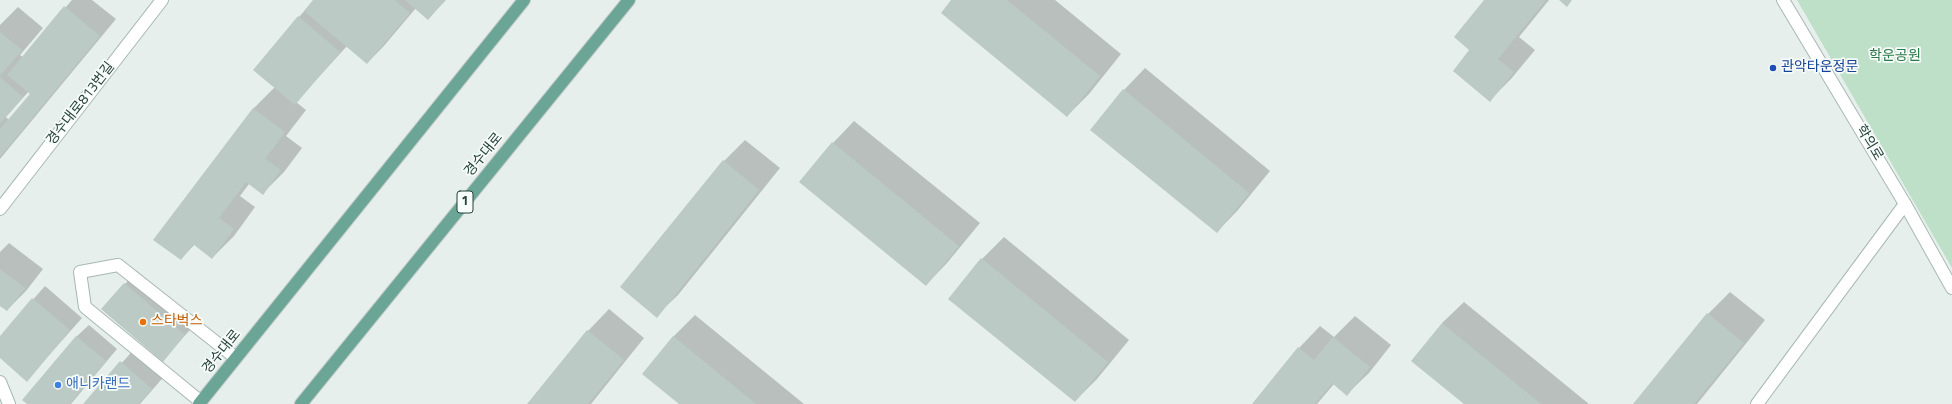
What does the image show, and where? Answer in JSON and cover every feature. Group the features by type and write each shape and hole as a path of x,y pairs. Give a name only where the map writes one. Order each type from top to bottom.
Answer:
{"main road":[{"name":"경수대로","path":"200,403 524,0"},
{"name":"경수대로","path":"301,404 629,0"}],"street":[{"name":"경수대로813번길","path":"0,209 162,0"},
{"name":"학의로","path":"1784,0 1905,204 1952,288"},
{"path":"1757,404 1905,204"},
{"path":"200,403 85,307 80,272 118,265 236,358"},
{"path":"0,382 9,404"}],"green space":[{"name":"학운공원","path":"1797,0 1952,0 1952,268"}],"building":[{"path":"313,0 395,0 410,13 367,64 304,11"},
{"path":"405,0 445,0 428,20"},
{"path":"951,0 1007,0 1100,76 1067,117 941,13"},
{"path":"1484,0 1546,0 1498,59 1514,72 1490,102 1453,71 1469,50 1454,37"},
{"path":"1559,0 1572,0 1567,7"},
{"path":"64,6 100,36 0,157 0,129 30,94 7,75"},
{"path":"298,16 340,52 295,105 253,70"},
{"path":"0,32 22,50 0,76"},
{"path":"0,77 23,97 0,123"},
{"path":"1123,89 1249,193 1217,233 1090,130"},
{"path":"253,108 285,132 265,159 281,170 263,195 246,182 219,218 234,229 212,259 193,244 181,260 153,240"},
{"path":"832,142 959,246 926,286 799,182"},
{"path":"723,160 759,190 657,318 620,287"},
{"path":"981,258 1108,362 1075,402 948,299"},
{"path":"0,269 25,288 7,311 0,306"},
{"name":"스타벅스","path":"124,283 185,335 163,362 101,309"},
{"path":"32,298 70,330 27,382 0,358 0,336"},
{"path":"1707,313 1744,343 1694,404 1633,404"},
{"path":"1442,323 1541,404 1464,404 1411,361"},
{"path":"587,330 624,360 588,404 527,404"},
{"path":"76,336 106,361 70,404 27,404 22,400"},
{"path":"673,336 756,404 679,404 642,374"},
{"path":"1333,337 1370,367 1347,396 1332,383 1315,404 1252,404 1298,347 1314,360"},
{"path":"120,361 152,389 139,404 83,404"}],"place":[{"name":"관악타운정문","path":"1773,68"},
{"name":"스타벅스","path":"143,322"},
{"name":"애니카랜드","path":"58,385"}]}
